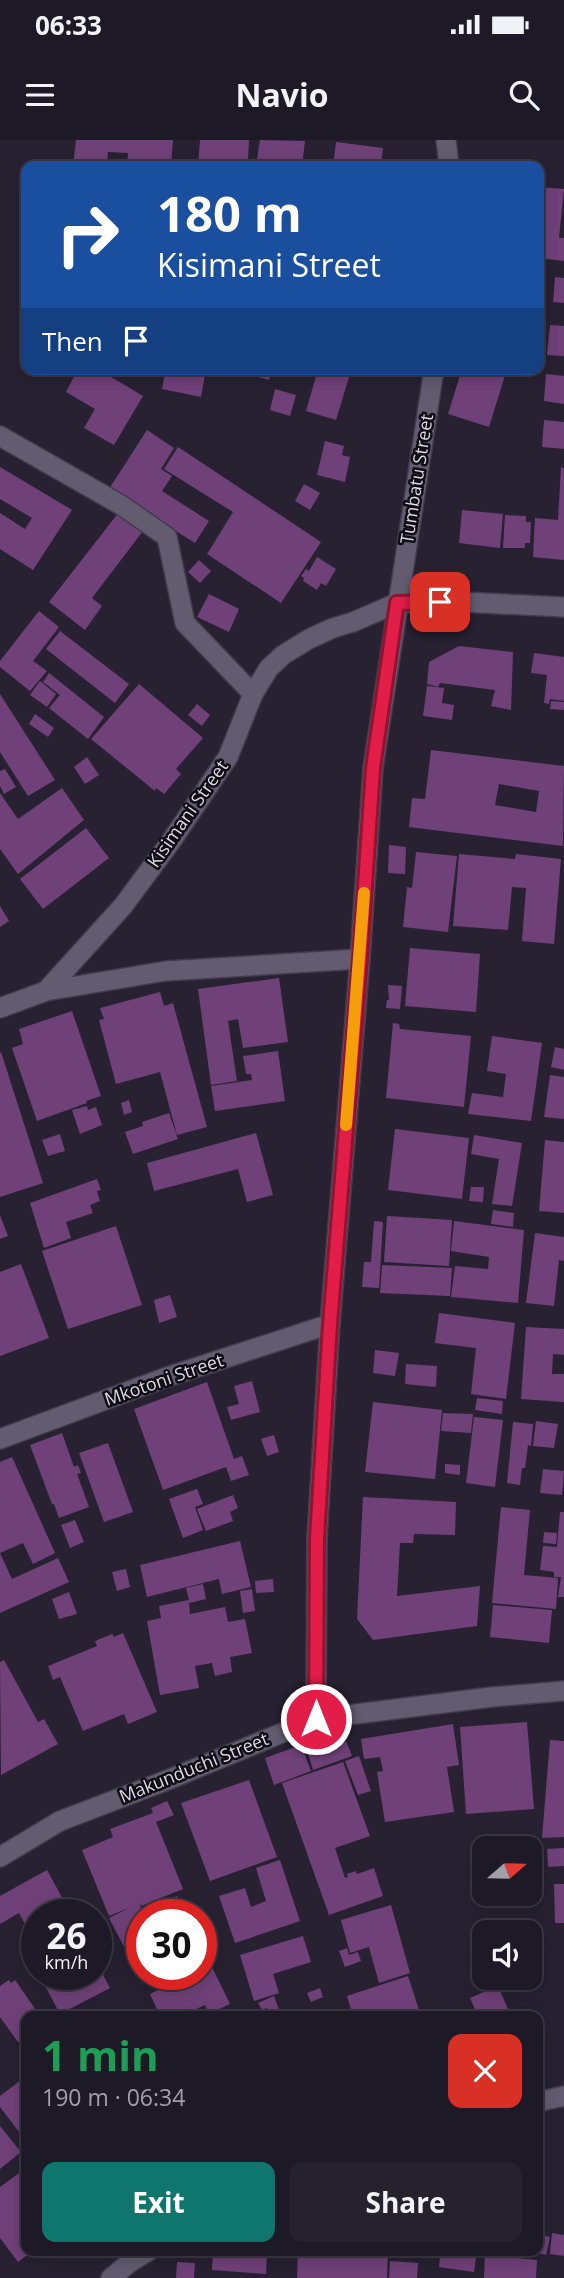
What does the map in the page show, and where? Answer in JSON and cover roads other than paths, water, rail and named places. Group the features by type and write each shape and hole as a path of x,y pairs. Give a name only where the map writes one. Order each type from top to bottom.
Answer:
{"street":[{"path":"446,140 448,161"},
{"name":"Tumbatu Street","path":"316,1719 317,1538 330,1324 373,768 433,375"},
{"path":"0,436 121,505 167,537 186,624 253,694"},
{"name":"Kisimani Street","path":"46,991 123,906 172,840 229,758 253,694 269,668 283,655 332,628 397,603 461,602 564,607"},
{"name":"Kisimani Street","path":"0,1008 46,991 166,971 360,959"},
{"name":"Mkotoni Street","path":"0,1439 167,1377 330,1324"},
{"name":"Makunduchi Street","path":"0,1857 60,1821 316,1719 492,1697 564,1691"},
{"path":"543,2101 564,2096"},
{"path":"111,2278 140,2256"}]}
